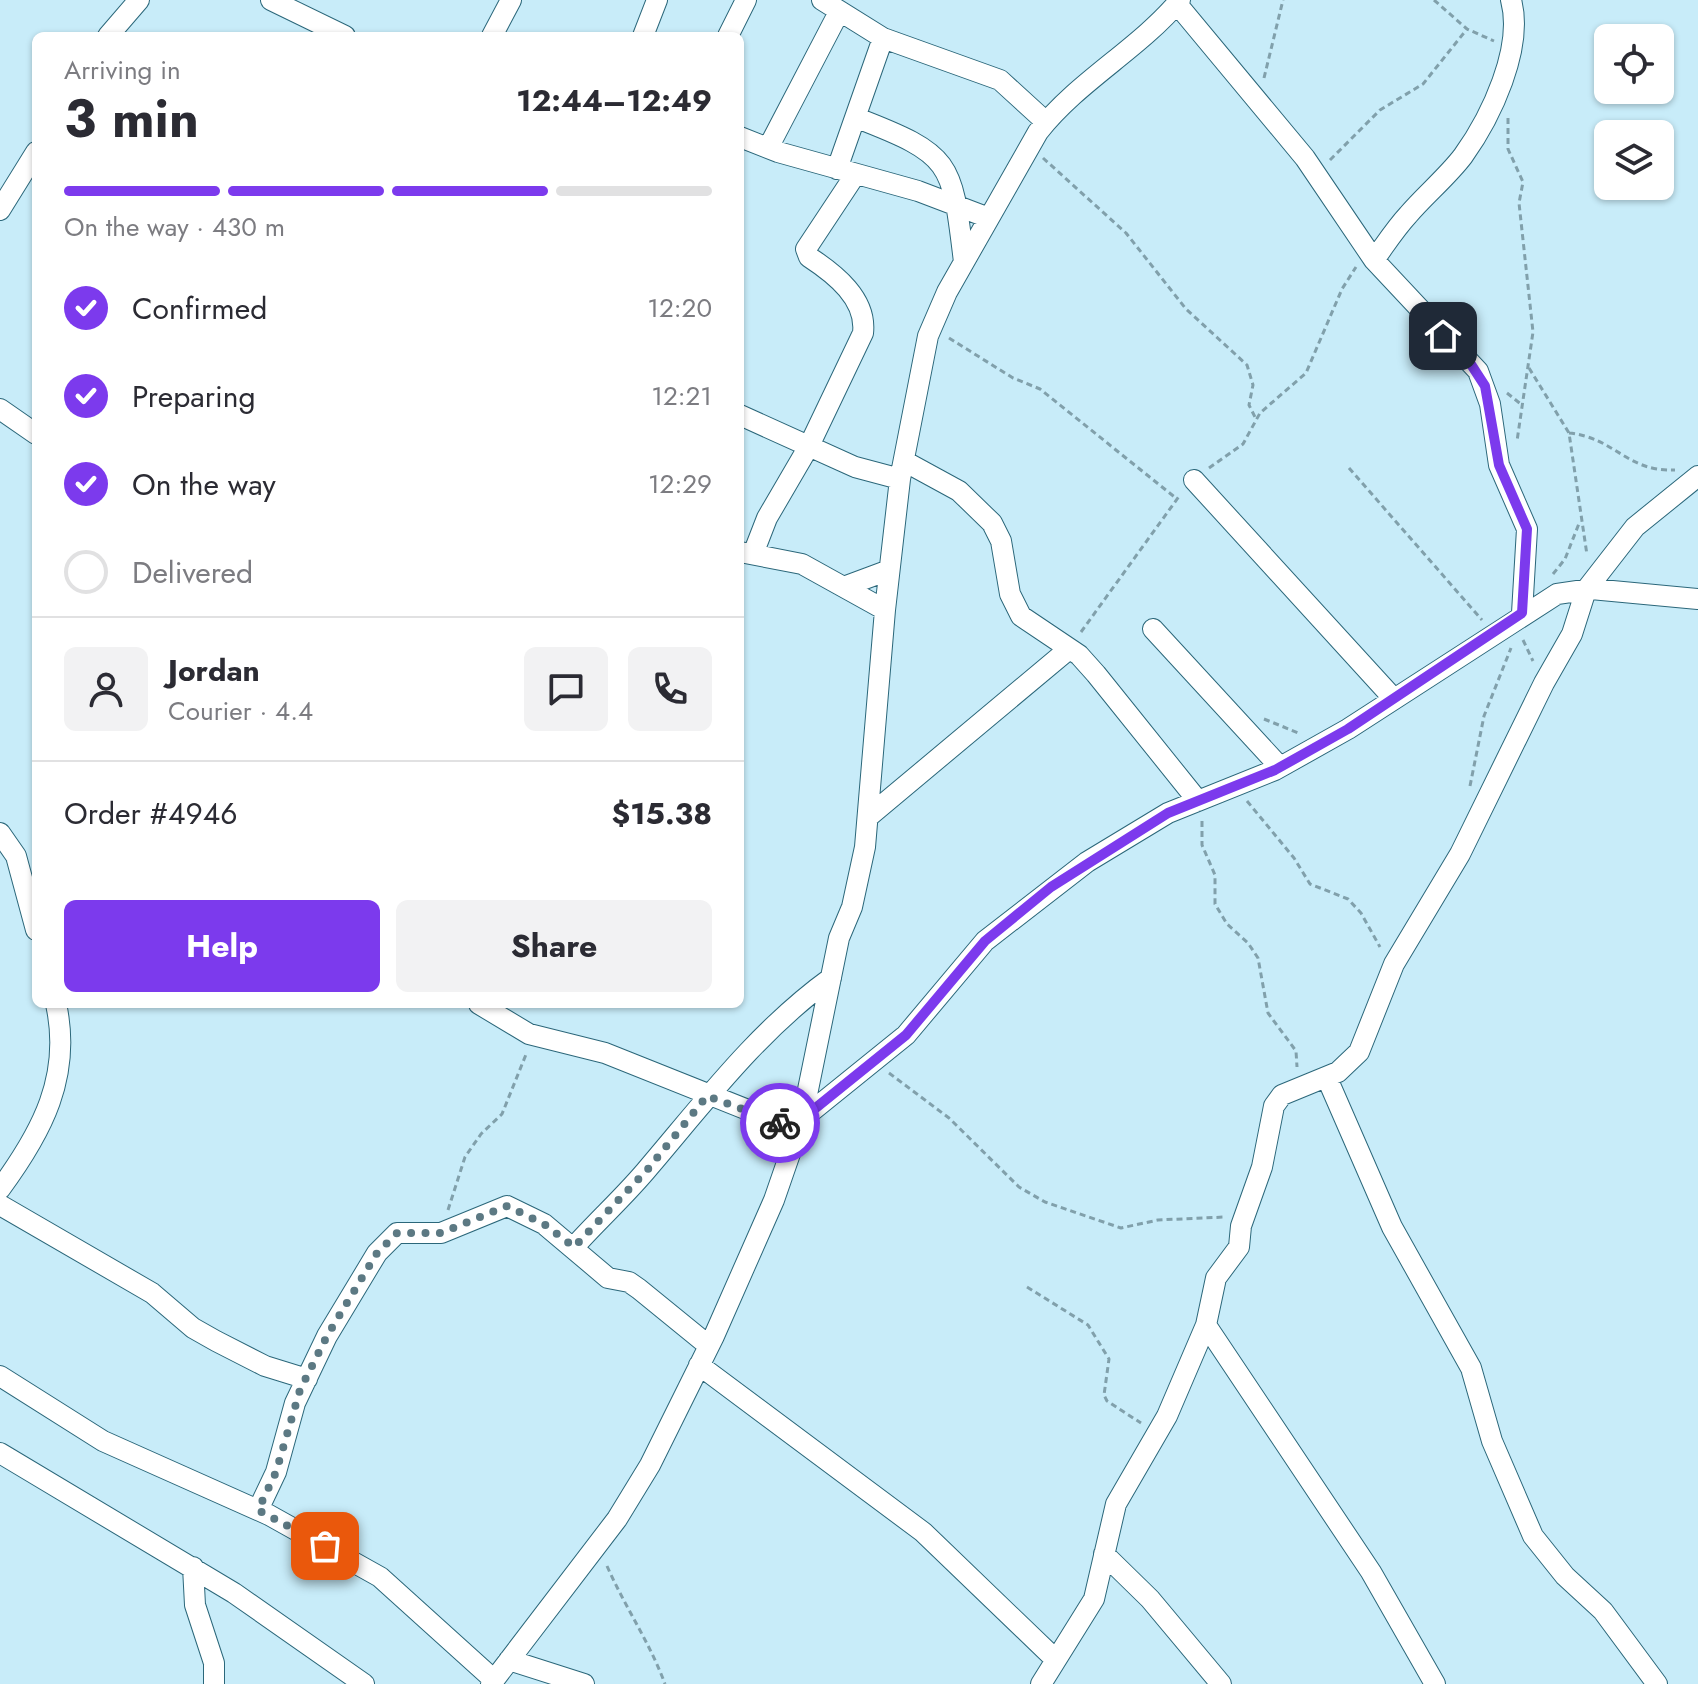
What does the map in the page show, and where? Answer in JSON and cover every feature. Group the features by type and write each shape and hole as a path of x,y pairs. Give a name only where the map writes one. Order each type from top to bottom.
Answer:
{"street":[{"path":"111,32 139,0"},
{"path":"271,0 337,32"},
{"path":"494,32 511,0"},
{"path":"645,32 657,0"},
{"path":"730,32 746,0"},
{"path":"822,0 883,38 1000,80 1046,122"},
{"path":"1370,255 1460,160 1501,85 1517,24 1511,0"},
{"path":"0,1376 103,1441 258,1510 380,1577 492,1682 512,1661 617,1519 650,1465 709,1346 774,1200 800,1124 839,938 852,907 868,817 885,610 902,470 932,328 964,262 1046,122 1105,66 1149,34 1178,2 1313,170 1370,255 1443,336 1463,352 1485,386 1499,465 1527,529 1518,622"},
{"path":"768,148 839,12"},
{"path":"883,38 857,118 846,172 806,249 809,257 854,297 864,323 846,370 809,446 746,553 802,564 885,610"},
{"path":"857,118 914,140 938,158 952,184 958,207 964,262"},
{"path":"781,122 804,159"},
{"path":"744,139 846,172 918,191 989,218"},
{"path":"0,210 32,158"},
{"path":"0,409 32,431"},
{"path":"744,417 855,467 902,470 959,491 992,523 1001,541 1010,594 1021,616 1069,649 1096,674 1198,801"},
{"path":"1041,1684 1094,1599 1121,1492 1157,1433 1206,1325 1214,1284 1239,1247 1242,1221 1262,1167 1269,1117 1278,1100 1291,1091 1327,1078 1359,1052 1393,967 1460,854 1544,683 1572,634 1589,586 1635,527 1698,476"},
{"path":"1194,480 1394,699"},
{"path":"846,586 889,570"},
{"path":"800,1124 906,1035 985,941 1087,862 1168,813 1280,767 1394,699 1493,632 1518,622 1540,602 1557,594 1589,586 1698,599"},
{"path":"1153,629 1280,767"},
{"path":"868,817 1069,649"},
{"path":"0,833 16,856 32,915"},
{"path":"574,1247 648,1169 707,1096 764,1035 831,978"},
{"path":"0,1189 54,1096 63,1035 57,1008"},
{"path":"486,1008 534,1035 605,1053 707,1096 800,1124"},
{"path":"1327,1078 1392,1227 1471,1368 1492,1441 1533,1536 1565,1576 1603,1611 1657,1684"},
{"path":"0,1205 152,1293 193,1328 265,1366 307,1379"},
{"path":"258,1510 276,1472 295,1403 307,1379 357,1283 388,1240 402,1231 441,1233 507,1206 544,1224 608,1278 629,1282 709,1346"},
{"path":"1206,1325 1371,1572 1435,1684"},
{"path":"699,1365 923,1532 1055,1659"},
{"path":"0,1453 193,1567 364,1684"},
{"path":"1104,1554 1150,1599 1221,1684"},
{"path":"193,1567 195,1605 214,1663 214,1684"},
{"path":"512,1661 522,1684"},
{"path":"512,1661 584,1684"}],"path":[{"path":"1259,101 1283,0"},
{"path":"1434,0 1467,29 1512,49"},
{"path":"1313,170 1338,153 1380,110 1423,84 1467,29"},
{"path":"1501,85 1508,117 1508,149 1523,182 1520,209 1533,332 1516,454"},
{"path":"1030,146 1126,233 1186,309 1241,359 1252,380 1249,405 1256,419"},
{"path":"1069,649 1177,499 1194,480 1243,444 1256,419 1306,373 1342,289 1370,255"},
{"path":"932,328 1013,378 1040,389 1177,499"},
{"path":"1529,368 1569,433 1589,586"},
{"path":"1569,433 1595,437 1642,468 1677,470"},
{"path":"1349,468 1493,632"},
{"path":"1540,602 1546,582 1562,564 1571,547 1581,518"},
{"path":"1518,622 1544,683"},
{"path":"1469,796 1484,716 1518,622"},
{"path":"1260,718 1324,742"},
{"path":"1234,787 1268,824 1314,888 1342,896 1355,905 1393,967"},
{"path":"1198,801 1202,814 1202,845 1215,875 1215,904 1227,924 1253,949 1268,1013 1296,1051 1297,1070 1291,1091"},
{"path":"441,1233 465,1157 481,1134 502,1114 534,1035"},
{"path":"874,1061 949,1118 1019,1187 1045,1202 1121,1228 1200,1217 1242,1221"},
{"path":"1027,1287 1088,1325 1109,1359 1104,1395 1107,1401 1157,1433"},
{"path":"595,1547 629,1614 644,1634 665,1684"}],"way so far":[{"path":"325,1546 258,1510 276,1472 295,1403 327,1336 357,1283 388,1240 402,1231 441,1233 507,1206 515,1207 544,1224 574,1247 648,1169 707,1096 780,1123"}],"route":[{"path":"780,1123 798,1130 802,1119 906,1035 985,941 1087,862 1168,813 1275,770 1348,729 1522,613 1527,529 1493,445 1490,404 1485,386 1463,352 1443,336"}]}
